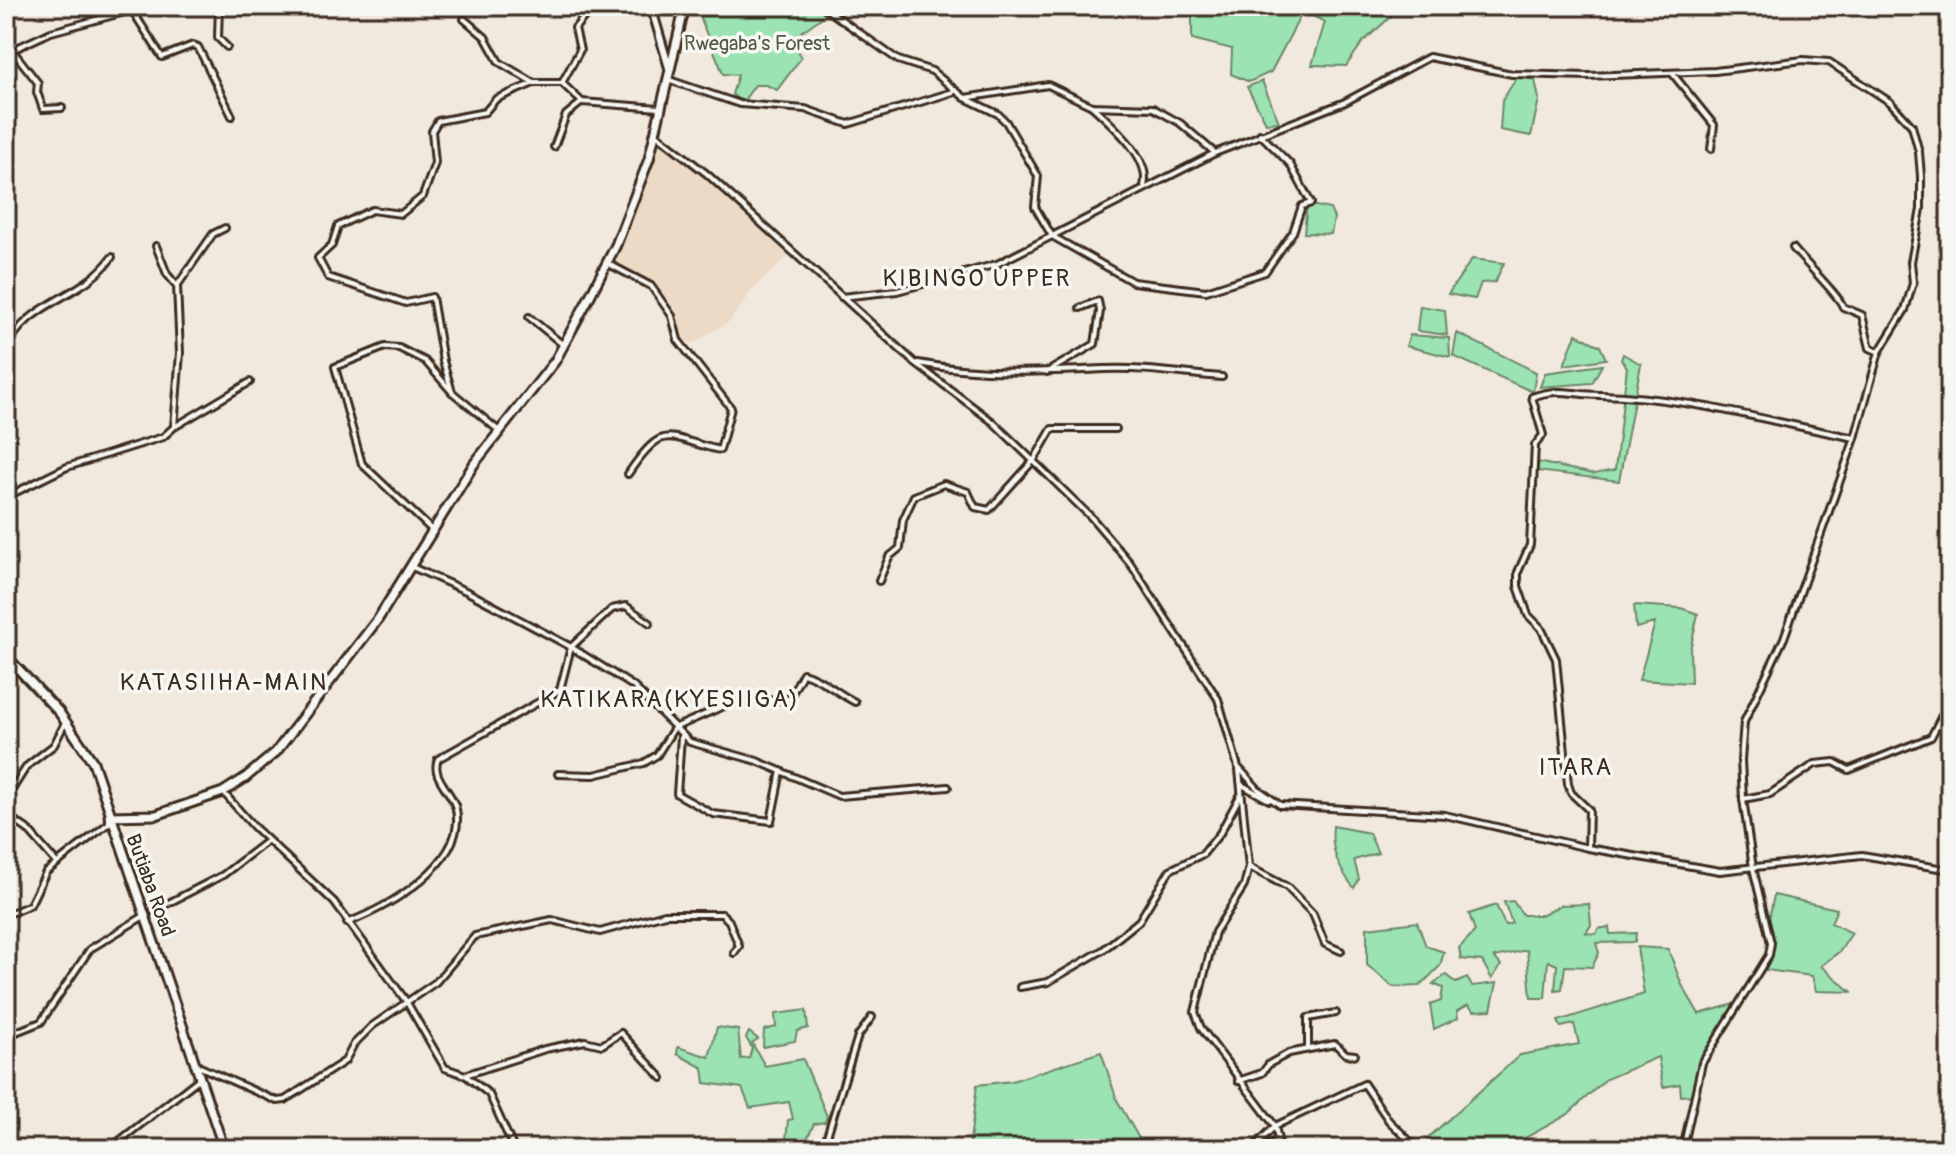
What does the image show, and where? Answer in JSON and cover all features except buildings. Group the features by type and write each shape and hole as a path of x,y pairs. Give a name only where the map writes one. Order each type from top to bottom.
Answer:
{"main road":[{"path":"109,816 156,815 223,792 276,752 370,631 498,430 555,361 607,263 641,184 656,134 685,6"},
{"name":"Butiaba Road","path":"6,656 59,712 87,750 103,786 109,816 150,913 195,1066 224,1149"}],"street":[{"path":"6,53 51,32 147,6"},
{"path":"219,6 218,38 227,47"},
{"path":"562,83 580,50 575,28 593,6"},
{"path":"651,6 670,76 740,104 805,109 848,124 953,92"},
{"path":"822,6 898,60 932,71 953,92 998,114 1038,176 1035,207 1052,236 1137,283 1206,291 1265,272 1293,232 1302,206 1311,203 1293,167 1260,134"},
{"path":"132,10 162,57 193,45 198,47 232,116"},
{"path":"464,19 485,37 499,62 534,83"},
{"path":"13,51 38,83 43,109 62,108"},
{"path":"841,297 897,291 1002,262 1215,153 1345,102 1429,57 1515,74 1588,76 1715,71 1803,60 1829,62 1905,116 1917,139 1921,176 1921,209 1911,262 1913,283 1905,310 1879,352 1855,438 1784,638 1744,722 1741,760 1743,799 1753,868 1771,943 1769,955 1702,1063 1683,1149"},
{"path":"1671,72 1712,122 1711,149"},
{"path":"452,392 443,361 432,297 406,303 331,279 318,257 331,247 340,224 376,209 401,214 423,196 435,163 432,131 438,121 485,112 496,99 534,83 562,83 582,102 662,108"},
{"path":"965,98 1042,84 1092,106 1153,108 1180,123 1215,153"},
{"path":"554,147 566,115 582,102"},
{"path":"1092,106 1140,160 1146,178 1139,190"},
{"path":"656,134 707,174 915,363 993,422 1034,460 1130,563 1218,699 1238,767 1249,867 1244,886 1215,932 1195,1012 1201,1028 1238,1081 1275,1126 1278,1140 1262,1149"},
{"path":"177,286 213,234 225,228"},
{"path":"156,246 167,274 177,286 180,353 174,427"},
{"path":"1793,248 1811,272 1839,296 1843,307 1862,315 1870,348 1879,352"},
{"path":"6,350 23,322 77,290 102,271 112,257"},
{"path":"607,263 651,286 672,316 678,340 731,408 720,450 676,435 646,447 628,474"},
{"path":"1045,373 1095,344 1100,311 1098,301 1080,308"},
{"path":"529,317 562,344"},
{"path":"433,531 362,464 334,369 345,362 395,347 421,358 452,392 498,430"},
{"path":"915,363 959,370 1045,373 1105,369 1222,377"},
{"path":"6,497 67,467 163,437 174,427 250,382"},
{"path":"1588,848 1589,810 1571,793 1568,784 1556,659 1541,628 1528,615 1518,586 1518,572 1530,545 1535,445 1544,432 1532,397 1562,389 1598,395 1622,394 1727,410 1855,438"},
{"path":"879,581 889,557 900,548 903,520 914,496 944,484 968,492 974,506 989,510 1034,460 1052,429 1116,429"},
{"path":"412,567 468,592 571,647 633,686 681,737 781,771 839,796 948,787"},
{"path":"347,923 388,906 447,856 456,810 436,762 465,740 560,690 571,647 620,606 626,606 650,623"},
{"path":"558,774 594,775 644,763 657,755 674,728 733,702 789,699 805,673 855,702"},
{"path":"1743,799 1770,794 1815,764 1834,762 1849,770 1906,749 1933,736 1950,700"},
{"path":"6,799 27,766 54,745 65,723"},
{"path":"681,737 677,794 713,814 771,821 781,771"},
{"path":"1238,767 1270,800"},
{"path":"1240,783 1280,805 1445,815 1588,848 1720,871 1862,855 1950,870"},
{"path":"223,792 267,841 334,902 406,1001 445,1068 465,1075 491,1098 514,1149"},
{"path":"1020,987 1048,982 1103,950 1139,921 1170,870 1203,854 1220,833 1241,794"},
{"path":"6,815 27,829 56,862"},
{"path":"6,915 30,905 46,872 109,823 109,816"},
{"path":"6,1036 41,1022 90,949 126,924 223,875 267,841"},
{"path":"1249,867 1287,887 1313,914 1325,944 1341,951"},
{"path":"195,1066 277,1101 285,1100 345,1061 357,1040 406,1001 436,982 475,936 545,920 559,920 600,932 665,914 722,914 739,946 734,953"},
{"path":"1308,1048 1308,1018 1336,1013"},
{"path":"823,1149 858,1036 872,1017"},
{"path":"465,1075 545,1049 585,1041 602,1045 621,1033 662,1078"},
{"path":"1238,1081 1262,1073 1286,1054 1308,1048 1335,1044 1346,1054 1355,1055"},
{"path":"109,1149 200,1078"},
{"path":"1252,1149 1275,1126 1364,1084 1389,1121 1418,1149"},
{"path":"6,1144 22,1149"}],"shaded area":[{"path":"662,137 792,252 754,288 730,321 694,343 680,342 676,318 652,288 615,268 618,246 646,185"}],"green space":[{"name":"Rwegaba's Forest","path":"697,6 820,6 825,15 793,38 801,58 777,90 766,85 755,85 742,103 732,94 738,75 723,74"},
{"path":"1192,6 1375,6 1381,11 1399,9 1363,42 1346,66 1312,65 1325,22 1303,11 1271,72 1249,82 1231,74 1232,49 1192,39"},
{"path":"1517,77 1535,80 1539,99 1531,136 1500,130 1502,101"},
{"path":"1262,81 1279,122 1266,123 1247,87"},
{"path":"1307,204 1330,209 1334,218 1331,234 1304,233"},
{"path":"1472,259 1504,263 1495,282 1481,283 1475,299 1448,294"},
{"path":"1420,306 1445,310 1447,335 1417,331"},
{"path":"1457,333 1536,372 1533,392 1453,356"},
{"path":"1576,334 1600,346 1606,359 1564,365"},
{"path":"1410,335 1449,338 1450,357 1406,346"},
{"path":"1623,354 1641,364 1619,481 1536,471 1537,462 1594,474 1615,470 1627,367 1621,360"},
{"path":"1602,365 1592,383 1540,387 1545,373"},
{"path":"1634,605 1681,608 1698,614 1690,650 1691,683 1639,680 1655,623 1636,628"},
{"path":"1333,826 1369,833 1378,853 1354,860 1359,879 1354,888 1337,859"},
{"path":"1774,895 1837,909 1831,923 1852,933 1840,951 1821,966 1852,992 1816,991 1812,976 1766,970 1774,938 1769,919"},
{"path":"1513,901 1523,915 1541,915 1561,905 1589,904 1591,925 1586,933 1596,934 1598,929 1609,927 1610,934 1636,933 1635,942 1596,943 1599,953 1592,967 1565,966 1562,989 1555,990 1557,965 1548,961 1545,998 1531,998 1527,950 1494,957 1501,965 1492,979 1482,961 1461,959 1459,948 1475,931 1469,914 1496,905 1505,925 1512,923 1504,902"},
{"path":"1417,922 1426,946 1444,952 1440,966 1420,986 1393,987 1367,965 1367,928"},
{"path":"1637,947 1668,949 1682,985 1699,1014 1734,1004 1736,1011 1703,1061 1694,1095 1681,1096 1680,1084 1663,1087 1658,1057 1606,1079 1567,1115 1505,1149 1431,1149 1429,1137 1520,1055 1579,1044 1574,1024 1561,1027 1558,1021 1644,994"},
{"path":"1446,975 1456,983 1467,978 1472,986 1497,983 1491,1010 1474,1011 1468,1005 1457,1011 1458,1018 1434,1029 1430,1005 1441,1001 1443,988 1433,984"},
{"path":"806,1010 808,1028 797,1031 795,1041 763,1047 764,1030 776,1027 775,1014"},
{"path":"717,1027 738,1030 741,1059 749,1058 752,1048 746,1038 749,1032 758,1039 752,1043 765,1066 803,1059 827,1116 825,1122 814,1124 802,1149 785,1149 788,1120 793,1119 789,1102 750,1108 742,1088 705,1083 703,1068 677,1054 678,1047 709,1057"},
{"path":"1101,1052 1117,1100 1140,1140 1124,1149 969,1149 977,1085 1012,1081"}],"district":[{"name":"KIBINGO UPPER","path":"977,278"},
{"name":"KATASIIHA-MAIN","path":"224,682"},
{"name":"KATIKARA(KYESIIGA)","path":"670,699"},
{"name":"ITARA","path":"1576,767"}]}
